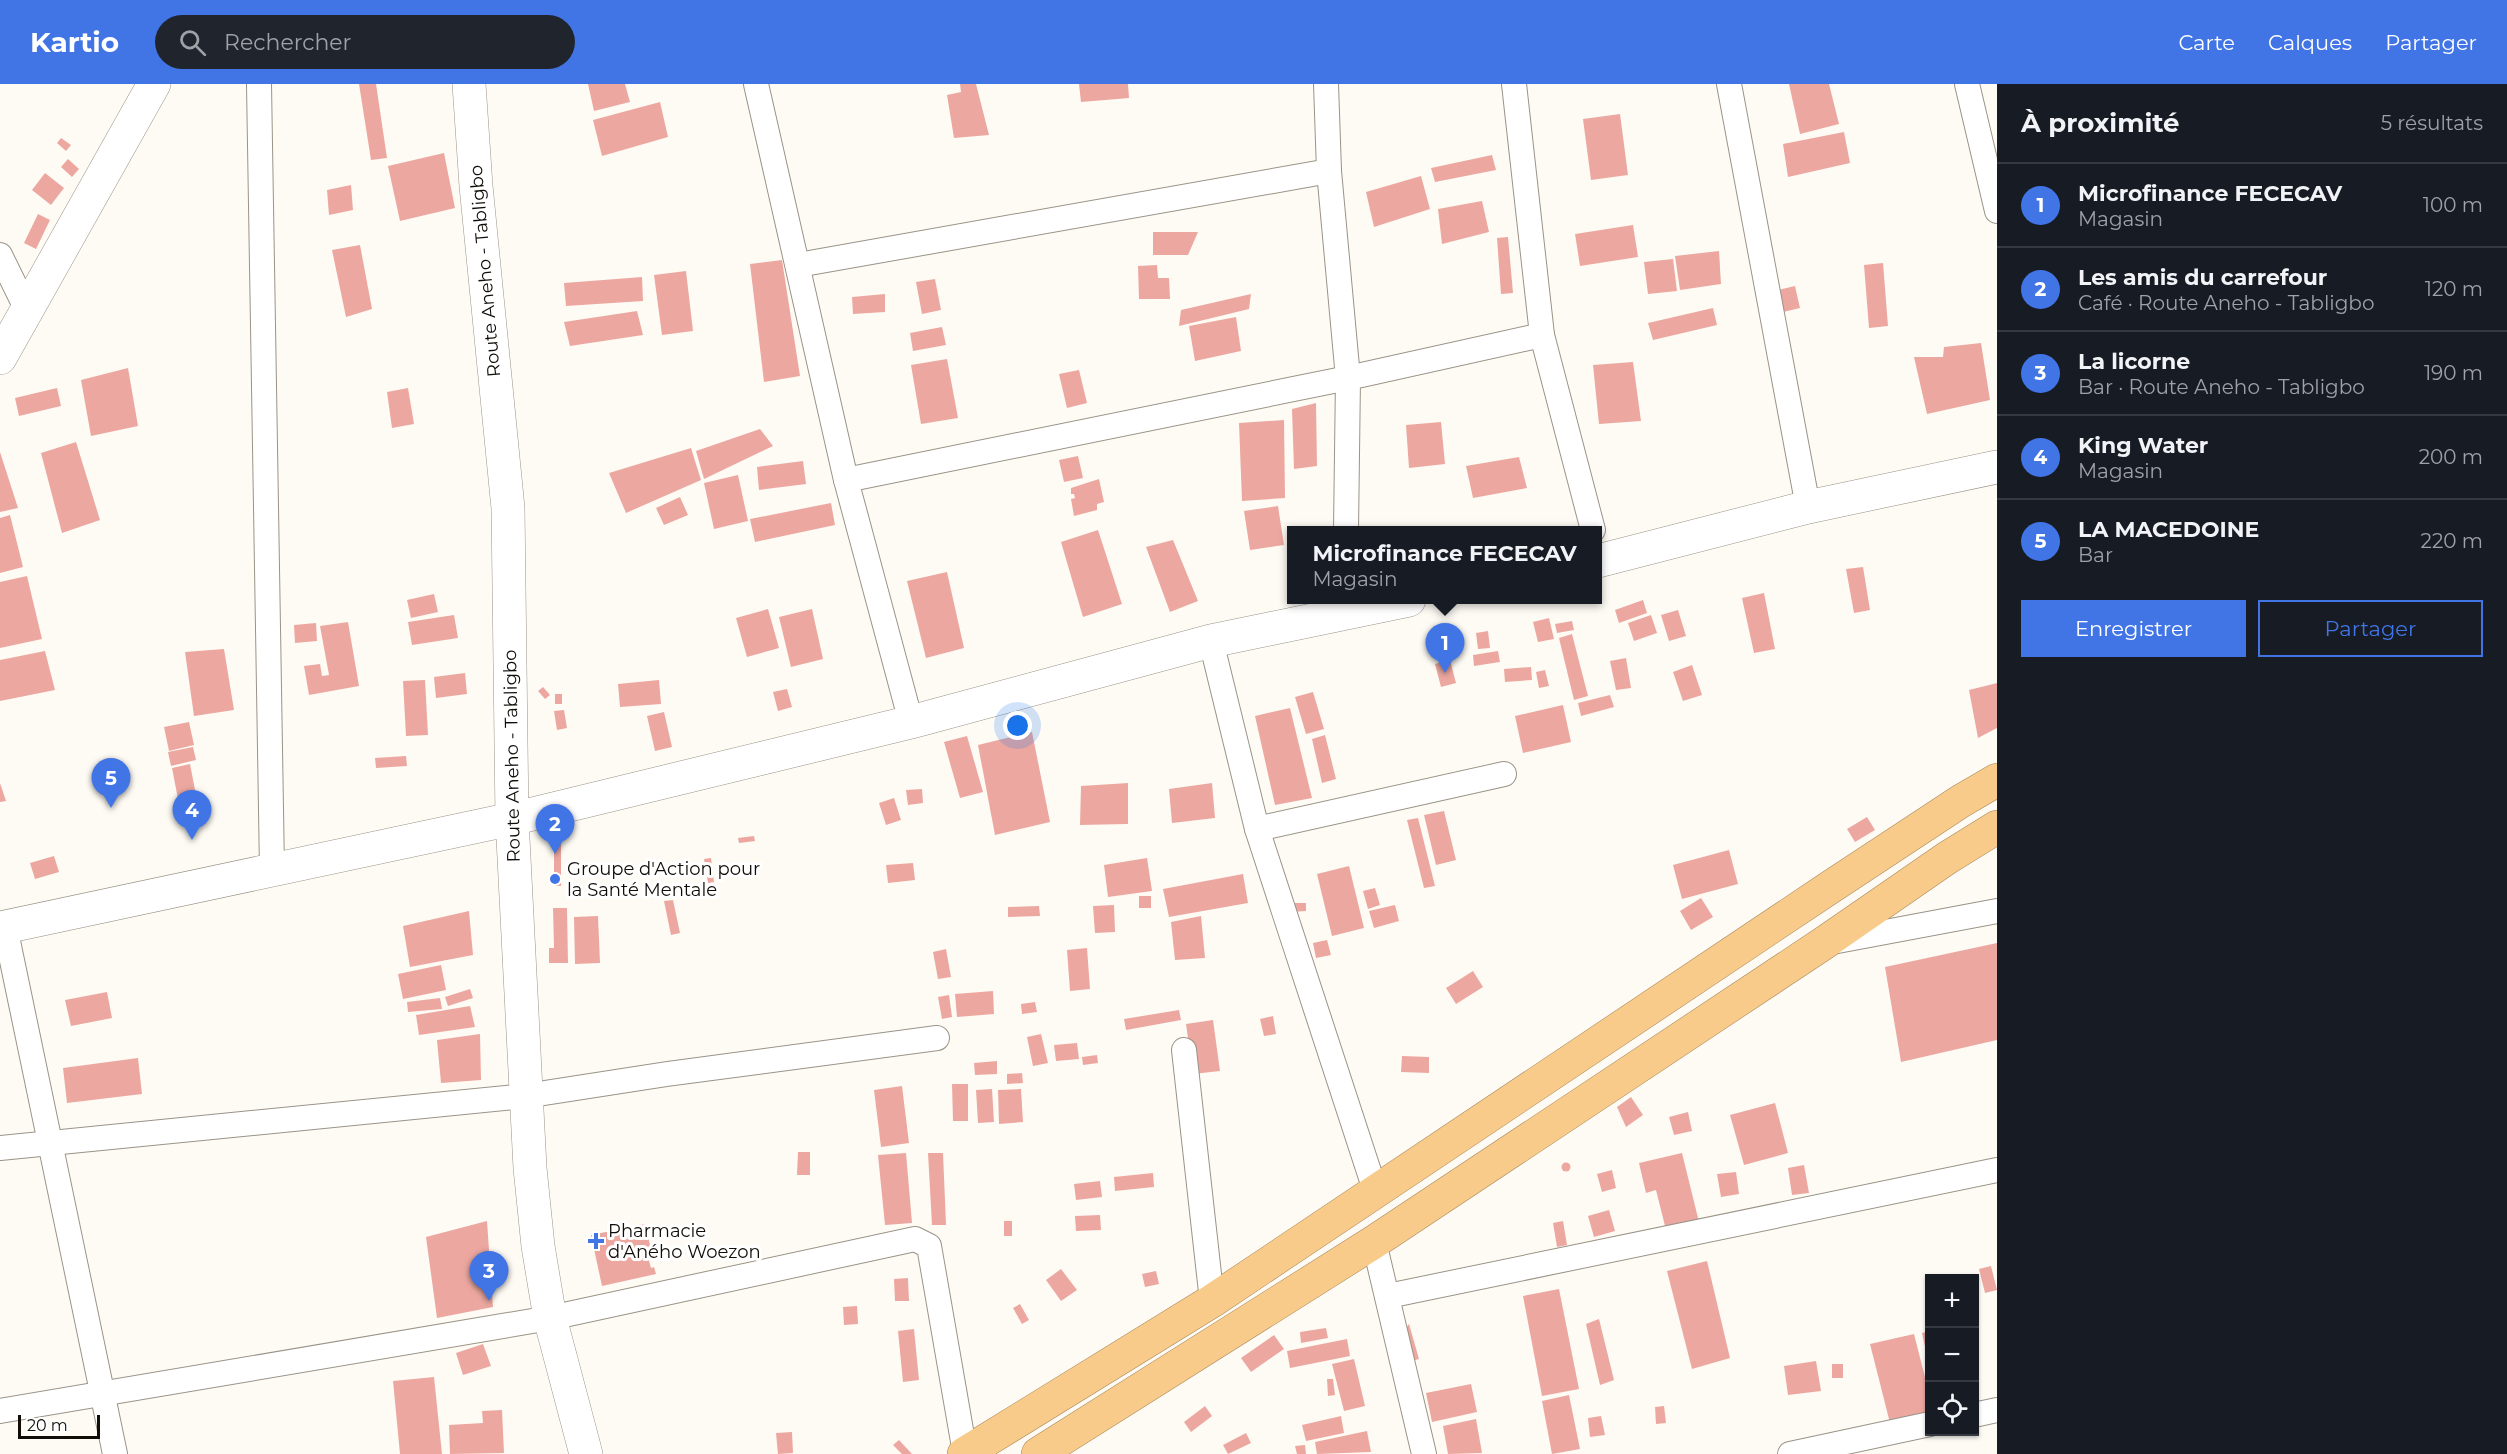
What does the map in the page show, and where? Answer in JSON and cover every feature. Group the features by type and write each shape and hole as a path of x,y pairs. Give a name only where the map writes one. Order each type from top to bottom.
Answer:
{"highway":[{"path":"965,1454 1212,1301 1838,882 1997,780"},
{"path":"1038,1454 1374,1242 1824,943 1947,858 1997,827"}],"street":[{"path":"0,358 154,84"},
{"path":"260,84 272,870"},
{"name":"Route Aneho - Tabligbo","path":"469,84 476,186 508,508 512,819 524,1032 525,1096 538,1245 550,1318 583,1439"},
{"path":"756,84 846,480 911,722"},
{"path":"1326,84 1329,171 1348,378 1346,526"},
{"path":"1514,84 1542,334 1592,526"},
{"path":"1729,84 1808,507"},
{"path":"1967,84 1997,211"},
{"path":"798,265 1329,171"},
{"path":"0,255 27,310"},
{"path":"846,480 1348,378 1542,334"},
{"path":"1602,549 1997,467"},
{"path":"115,1454 3,928 512,819 911,722 1345,606 1366,604"},
{"path":"1211,641 1257,829 1376,1193"},
{"path":"1257,829 1504,774"},
{"path":"1824,943 1997,911"},
{"path":"0,1148 525,1096 668,1074 937,1038"},
{"path":"1184,1050 1212,1301"},
{"path":"1388,1296 1997,1170"},
{"path":"0,1411 550,1318 915,1239 929,1245 965,1454"},
{"path":"1374,1242 1424,1454"},
{"path":"1979,1414 1997,1410"},
{"path":"1790,1454 1925,1425"},
{"path":"583,1439 605,1454"}],"building":[{"path":"359,84 376,84 387,158 371,160"},
{"path":"588,84 625,84 630,102 594,111"},
{"path":"960,84 976,84 989,135 954,138 947,95 961,92"},
{"path":"1079,84 1128,84 1129,98 1081,102"},
{"path":"1789,84 1829,84 1839,124 1800,134"},
{"path":"660,102 668,137 602,156 593,120"},
{"path":"1620,114 1628,175 1591,180 1583,119"},
{"path":"1844,132 1850,163 1788,177 1783,144"},
{"path":"61,138 71,145 66,151 57,143"},
{"path":"444,153 455,208 400,221 388,166"},
{"path":"1492,155 1496,170 1435,182 1431,168"},
{"path":"68,159 79,169 72,177 61,167"},
{"path":"45,173 64,188 51,205 32,190"},
{"path":"1421,176 1430,209 1374,227 1366,192"},
{"path":"351,185 353,210 329,215 327,190"},
{"path":"1482,201 1489,232 1442,244 1438,209"},
{"path":"38,214 50,220 36,249 24,243"},
{"path":"1633,225 1638,257 1580,266 1575,234"},
{"path":"1153,232 1198,232 1188,255 1153,255"},
{"path":"1508,237 1513,293 1501,294 1497,238"},
{"path":"360,245 372,309 346,317 332,250"},
{"path":"1719,251 1721,284 1680,290 1675,256"},
{"path":"1673,259 1677,291 1648,294 1644,262"},
{"path":"782,260 800,376 764,382 750,264"},
{"path":"1883,263 1888,326 1869,328 1864,265"},
{"path":"1157,265 1158,278 1169,278 1170,299 1139,299 1138,266"},
{"path":"686,271 693,331 662,335 654,275"},
{"path":"642,277 643,301 566,306 564,283"},
{"path":"935,279 941,310 922,314 916,282"},
{"path":"1795,286 1800,308 1779,313 1774,291"},
{"path":"885,294 885,312 853,314 852,297"},
{"path":"1251,294 1249,309 1179,326 1181,310"},
{"path":"1713,308 1717,325 1653,340 1648,323"},
{"path":"637,311 643,335 570,346 564,322"},
{"path":"1236,317 1241,351 1195,361 1189,326"},
{"path":"942,327 946,345 913,351 910,333"},
{"path":"1981,343 1990,400 1927,414 1914,357 1943,357 1944,347"},
{"path":"947,359 958,418 921,424 911,365"},
{"path":"1633,362 1641,421 1599,424 1593,365"},
{"path":"128,368 138,426 91,436 81,380"},
{"path":"1079,370 1087,403 1067,408 1059,374"},
{"path":"57,388 61,406 19,416 15,398"},
{"path":"408,388 414,424 392,428 387,392"},
{"path":"1316,403 1317,466 1294,469 1292,409"},
{"path":"1284,420 1285,498 1242,501 1239,423"},
{"path":"1441,422 1445,464 1409,468 1406,425"},
{"path":"760,429 773,446 704,479 696,451"},
{"path":"76,442 100,520 62,533 41,453"},
{"path":"691,448 701,480 626,513 609,473"},
{"path":"0,452 18,508 0,512"},
{"path":"1078,456 1083,478 1064,482 1059,460"},
{"path":"1519,457 1527,488 1473,498 1466,466"},
{"path":"803,461 806,484 759,490 757,467"},
{"path":"738,475 748,521 714,529 704,483"},
{"path":"1099,479 1104,502 1097,504 1097,510 1074,516 1071,499 1075,498 1074,494 1071,494 1071,488"},
{"path":"680,497 688,515 664,525 656,508"},
{"path":"831,503 835,525 755,542 750,519"},
{"path":"1278,506 1284,545 1250,550 1244,511"},
{"path":"10,515 23,567 0,573 0,518"},
{"path":"1098,530 1122,604 1083,617 1061,542"},
{"path":"1173,540 1198,601 1170,612 1146,547"},
{"path":"1863,567 1870,610 1854,613 1846,569"},
{"path":"947,572 964,648 926,658 907,581"},
{"path":"27,576 42,639 0,648 0,582"},
{"path":"1764,593 1775,649 1754,653 1742,598"},
{"path":"434,594 438,612 411,618 407,600"},
{"path":"1643,600 1647,613 1619,623 1615,610"},
{"path":"768,609 779,648 747,657 736,618"},
{"path":"812,609 823,659 791,667 779,617"},
{"path":"1678,610 1686,636 1669,641 1661,615"},
{"path":"454,615 458,638 412,645 408,622"},
{"path":"1651,615 1657,633 1634,641 1628,623"},
{"path":"1549,618 1554,639 1538,642 1533,622"},
{"path":"1572,621 1574,630 1557,633 1555,624"},
{"path":"348,622 359,686 309,695 304,666 320,664 322,676 329,675 320,626"},
{"path":"316,623 317,641 295,643 294,625"},
{"path":"1488,631 1490,648 1478,649 1476,633"},
{"path":"1572,634 1588,696 1574,700 1559,638"},
{"path":"224,649 234,710 194,716 185,652"},
{"path":"45,651 55,690 0,701 0,660"},
{"path":"1498,651 1500,662 1474,666 1473,655"},
{"path":"1626,658 1631,688 1616,690 1610,661"},
{"path":"1450,660 1456,683 1441,687 1435,664"},
{"path":"1692,665 1702,695 1683,701 1673,672"},
{"path":"1531,667 1532,680 1505,682 1504,669"},
{"path":"1545,670 1549,686 1539,688 1536,672"},
{"path":"465,673 467,694 436,698 434,677"},
{"path":"425,680 428,735 406,736 403,681"},
{"path":"659,680 661,704 620,707 618,684"},
{"path":"1997,683 1997,728 1978,738 1969,690"},
{"path":"543,687 550,695 545,699 538,691"},
{"path":"787,689 792,707 778,711 773,692"},
{"path":"1313,692 1324,729 1306,734 1295,697"},
{"path":"555,694 562,694 562,704 555,704"},
{"path":"1610,695 1614,707 1581,716 1578,703"},
{"path":"1563,705 1571,742 1523,753 1515,716"},
{"path":"1290,708 1312,798 1275,805 1255,716"},
{"path":"564,710 567,728 557,730 554,711"},
{"path":"664,712 672,747 655,751 647,716"},
{"path":"189,722 194,745 169,751 164,727"},
{"path":"1032,732 1050,822 995,835 978,745"},
{"path":"1325,735 1336,779 1322,783 1312,739"},
{"path":"967,736 983,792 960,798 944,742"},
{"path":"193,747 196,760 171,766 168,752"},
{"path":"406,756 407,766 376,768 375,758"},
{"path":"190,764 201,821 183,825 172,768"},
{"path":"0,783 6,801 0,802"},
{"path":"1128,783 1128,824 1080,825 1081,786"},
{"path":"1212,783 1215,818 1172,823 1169,789"},
{"path":"922,789 923,803 908,805 906,790"},
{"path":"894,798 901,820 886,825 879,803"},
{"path":"1444,811 1456,860 1436,865 1424,815"},
{"path":"1867,817 1875,830 1855,842 1847,829"},
{"path":"1418,818 1435,886 1424,888 1407,820"},
{"path":"754,836 755,841 739,843 738,838"},
{"path":"554,844 561,844 561,886 554,886"},
{"path":"1729,850 1738,884 1682,899 1673,865"},
{"path":"54,856 59,872 35,879 30,863"},
{"path":"711,858 714,882 708,883 704,859"},
{"path":"1147,858 1152,891 1108,897 1104,865"},
{"path":"913,863 915,880 888,883 886,865"},
{"path":"1349,866 1364,928 1332,936 1317,874"},
{"path":"1243,874 1248,903 1169,917 1163,889"},
{"path":"1375,888 1380,905 1368,909 1363,891"},
{"path":"1139,896 1151,896 1151,908 1139,908"},
{"path":"1701,898 1713,917 1691,930 1680,911"},
{"path":"673,900 680,933 671,935 664,901"},
{"path":"1291,903 1306,903 1306,911 1291,912"},
{"path":"1114,905 1115,932 1095,933 1093,906"},
{"path":"1395,905 1399,921 1374,928 1369,911"},
{"path":"1039,906 1040,916 1008,917 1008,907"},
{"path":"553,908 567,908 568,963 549,963 549,948 554,948"},
{"path":"469,911 473,955 410,967 403,926"},
{"path":"598,916 600,963 575,964 574,917"},
{"path":"1201,916 1205,958 1175,960 1171,922"},
{"path":"1327,940 1331,955 1316,958 1313,943"},
{"path":"1997,943 1997,1040 1901,1062 1885,967"},
{"path":"1087,948 1090,989 1070,991 1067,950"},
{"path":"946,949 951,977 938,979 933,952"},
{"path":"441,965 446,990 403,999 398,974"},
{"path":"1473,971 1483,987 1456,1004 1446,988"},
{"path":"470,989 473,998 448,1006 445,997"},
{"path":"993,991 994,1014 957,1017 955,994"},
{"path":"107,992 112,1018 71,1026 65,1000"},
{"path":"949,995 952,1017 942,1019 938,997"},
{"path":"440,998 442,1009 408,1012 407,1002"},
{"path":"1035,1002 1037,1012 1022,1014 1021,1004"},
{"path":"470,1006 475,1027 419,1035 416,1015"},
{"path":"1179,1010 1181,1020 1126,1030 1124,1019"},
{"path":"1273,1016 1276,1034 1264,1036 1260,1019"},
{"path":"1213,1020 1220,1071 1193,1074 1186,1024"},
{"path":"480,1034 481,1080 441,1083 437,1040"},
{"path":"1041,1034 1048,1063 1033,1066 1027,1037"},
{"path":"1077,1043 1079,1059 1056,1061 1054,1045"},
{"path":"1097,1055 1098,1063 1083,1065 1082,1057"},
{"path":"1402,1056 1429,1057 1429,1073 1401,1072"},
{"path":"138,1058 142,1094 67,1103 63,1068"},
{"path":"997,1061 997,1074 975,1075 974,1063"},
{"path":"1022,1073 1023,1083 1007,1084 1007,1074"},
{"path":"952,1084 968,1084 968,1121 953,1121"},
{"path":"902,1086 909,1143 881,1147 874,1090"},
{"path":"992,1089 994,1122 978,1123 976,1090"},
{"path":"1021,1089 1023,1122 999,1124 998,1090"},
{"path":"1631,1097 1643,1115 1626,1127 1617,1107"},
{"path":"1775,1103 1788,1153 1744,1165 1730,1115"},
{"path":"1688,1112 1692,1131 1674,1135 1669,1117"},
{"path":"798,1152 810,1152 810,1175 797,1175"},
{"path":"906,1153 912,1223 885,1225 878,1155"},
{"path":"928,1153 943,1153 946,1225 932,1225"},
{"path":"1682,1153 1699,1222 1666,1230 1656,1190 1646,1193 1639,1163"},
{"path":"1566,1162 1571,1167 1566,1172 1561,1167"},
{"path":"1804,1165 1809,1193 1792,1195 1788,1168"},
{"path":"1612,1170 1616,1188 1602,1192 1597,1174"},
{"path":"1736,1172 1739,1194 1721,1197 1717,1174"},
{"path":"1153,1173 1154,1187 1115,1191 1114,1177"},
{"path":"1100,1181 1102,1197 1076,1200 1074,1184"},
{"path":"1609,1210 1615,1231 1594,1237 1588,1216"},
{"path":"1100,1215 1101,1230 1076,1231 1075,1216"},
{"path":"487,1221 493,1307 437,1318 426,1237"},
{"path":"1004,1221 1012,1221 1012,1236 1004,1236"},
{"path":"1563,1221 1567,1245 1557,1247 1553,1223"},
{"path":"645,1224 652,1253 647,1254 651,1268 654,1267 656,1274 602,1286 591,1235"},
{"path":"1707,1261 1730,1358 1692,1369 1667,1271"},
{"path":"1991,1266 1997,1290 1985,1293 1979,1269"},
{"path":"1061,1269 1077,1290 1061,1301 1046,1280"},
{"path":"1156,1271 1159,1284 1145,1287 1142,1274"},
{"path":"908,1278 909,1301 895,1301 894,1279"},
{"path":"1559,1289 1579,1389 1542,1396 1523,1296"},
{"path":"1020,1304 1029,1320 1022,1324 1013,1308"},
{"path":"857,1306 858,1324 844,1325 843,1307"},
{"path":"1599,1319 1614,1380 1600,1385 1586,1324"},
{"path":"1409,1324 1419,1359 1404,1363 1398,1338"},
{"path":"1326,1328 1328,1338 1301,1343 1300,1332"},
{"path":"914,1329 919,1380 903,1382 898,1331"},
{"path":"1914,1334 1925,1377 1925,1419 1891,1427 1870,1344"},
{"path":"1274,1335 1284,1349 1251,1372 1241,1358"},
{"path":"1347,1339 1350,1356 1290,1368 1287,1351"},
{"path":"483,1344 491,1366 463,1375 456,1353"},
{"path":"1354,1359 1365,1406 1344,1411 1332,1364"},
{"path":"1816,1361 1821,1391 1788,1395 1784,1366"},
{"path":"1832,1364 1843,1364 1843,1378 1832,1378"},
{"path":"434,1377 442,1454 400,1454 393,1381"},
{"path":"1327,1379 1333,1379 1335,1395 1328,1396"},
{"path":"1471,1384 1477,1412 1432,1422 1426,1393"},
{"path":"1569,1395 1580,1449 1552,1454 1542,1401"},
{"path":"1205,1406 1212,1416 1191,1432 1184,1422"},
{"path":"1664,1406 1666,1423 1656,1424 1655,1407"},
{"path":"502,1410 504,1453 450,1454 449,1425 483,1423 482,1411"},
{"path":"1341,1416 1344,1433 1306,1441 1302,1425"},
{"path":"1601,1416 1605,1435 1590,1437 1588,1418"},
{"path":"1476,1419 1482,1453 1448,1454 1443,1426"},
{"path":"1367,1431 1371,1452 1317,1454 1315,1442"},
{"path":"792,1432 793,1453 778,1454 776,1433"},
{"path":"1246,1433 1251,1443 1228,1454 1223,1445"},
{"path":"899,1440 912,1454 902,1454 893,1445"},
{"path":"1305,1445 1306,1454 1297,1454 1295,1446"}],"place":[{"name":"Microfinance FECECAV","path":"1445,673"},
{"name":"LA MACEDOINE","path":"111,808"},
{"name":"King Water","path":"192,840"},
{"name":"Les amis du carrefour","path":"555,854"},
{"name":"Groupe d'Action pour la Santé Mentale","path":"555,879"},
{"name":"Pharmacie d'Aného Woezon","path":"596,1241"},
{"name":"La licorne","path":"489,1301"}]}
